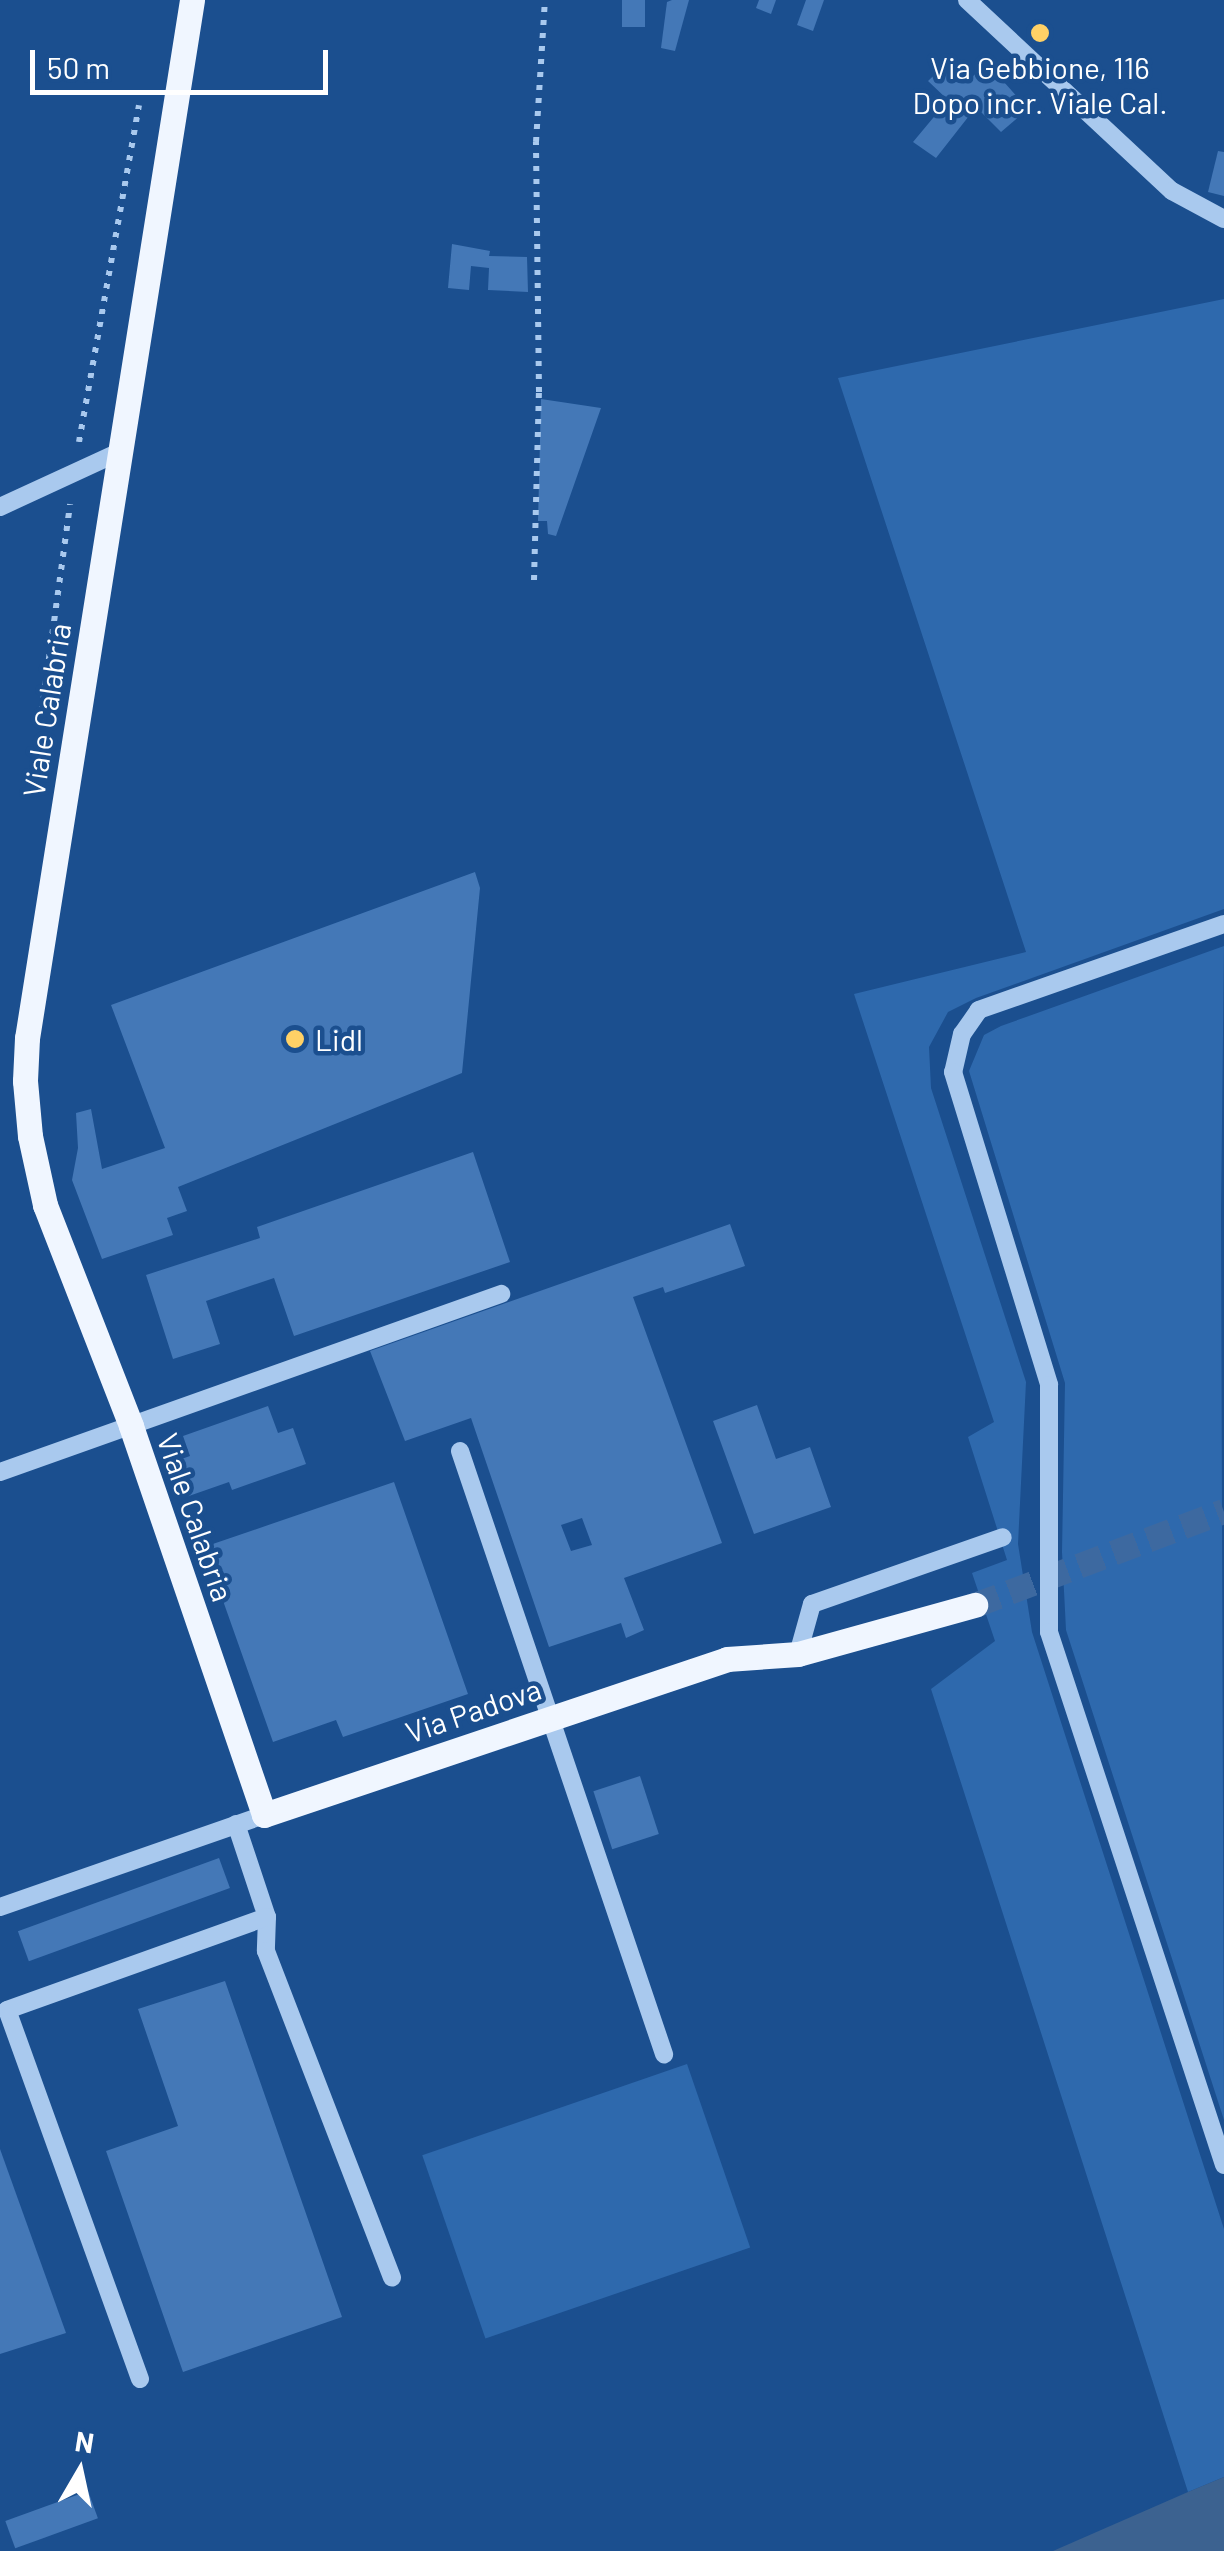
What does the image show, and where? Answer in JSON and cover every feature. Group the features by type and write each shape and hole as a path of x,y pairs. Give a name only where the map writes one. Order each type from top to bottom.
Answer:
{"main road":[{"name":"Viale Calabria","path":"192,0 28,1038 26,1081 30,1136 46,1205 131,1426 264,1814"},
{"name":"Via Padova","path":"264,1814 728,1659 798,1654 975,1604"}],"street":[{"path":"966,0 1172,191 1224,219"},
{"path":"0,508 119,452"},
{"path":"1224,924 980,1010 962,1034 952,1072 1048,1385 1049,1632 1224,2165"},
{"path":"0,1472 501,1294"},
{"path":"460,1451 664,2054"},
{"path":"798,1654 812,1604 1003,1538"},
{"name":"Via Padova","path":"0,1907 264,1814"},
{"path":"236,1824 267,1917 266,1952 392,2278"},
{"path":"140,2379 8,2010 267,1917"}],"path":[{"path":"534,580 539,392 536,142 544,0"}],"shaded area":[{"path":"1224,299 1224,909 976,998 948,1012 929,1047 931,1088 1026,1382 1018,1544 1032,1632 1224,2229 1224,2477 1188,2492 931,1689 995,1641 972,1573 1007,1560 968,1437 994,1422 854,994 1026,952 838,378"},
{"path":"1224,946 1224,2120 1066,1630 1062,1552 1065,1383 969,1071 984,1035 1001,1026"},
{"path":"687,2064 750,2247 485,2339 422,2155"},
{"path":"1224,2477 1224,2551 1053,2551 1188,2492"}],"building":[{"path":"622,0 645,0 645,27 622,27"},
{"path":"689,0 675,51 661,48 667,2"},
{"path":"759,0 776,0 771,14 756,8"},
{"path":"806,0 824,0 813,31 797,25"},
{"path":"952,58 971,78 987,63 1028,109 1001,132 976,107 936,158 913,142 948,100 928,81"},
{"path":"1218,151 1224,152 1224,196 1208,192"},
{"path":"452,244 490,251 489,256 527,257 528,292 488,290 489,268 471,266 469,290 448,288"},
{"path":"541,399 601,408 556,536 548,534 547,521 538,521"},
{"name":"Lidl","path":"475,872 480,888 462,1073 178,1187 187,1211 167,1218 173,1235 102,1259 72,1180 78,1148 76,1113 91,1109 102,1169 165,1148 111,1005"},
{"path":"473,1152 510,1262 294,1336 274,1278 206,1301 220,1344 173,1359 146,1275 260,1238 257,1227"},
{"path":"730,1224 745,1266 665,1293 663,1287 633,1297 722,1543 624,1578 644,1630 626,1638 621,1623 549,1647 471,1418 405,1441 370,1351","holes":["582,1518 592,1545 571,1551 561,1525"]},
{"path":"757,1405 776,1459 810,1447 831,1507 754,1534 713,1421"},
{"path":"268,1406 278,1433 293,1428 306,1464 232,1490 229,1482 186,1497 173,1462 190,1456 183,1436"},
{"path":"394,1482 468,1694 343,1737 336,1720 273,1742 204,1547"},
{"path":"640,1776 659,1834 612,1849 593,1791"},
{"path":"219,1858 230,1888 29,1961 18,1931"},
{"path":"225,1981 342,2317 183,2372 106,2151 178,2126 138,2009"},
{"path":"0,2149 66,2333 0,2354"},
{"path":"88,2491 98,2518 15,2548 5,2521"}],"tunnel":[{"path":"975,1605 1224,1511"}],"place":[{"name":"Via Gebbione, 116 Dopo incr. Viale Cal.","path":"1040,33"},
{"name":"Lidl","path":"295,1039"}]}
